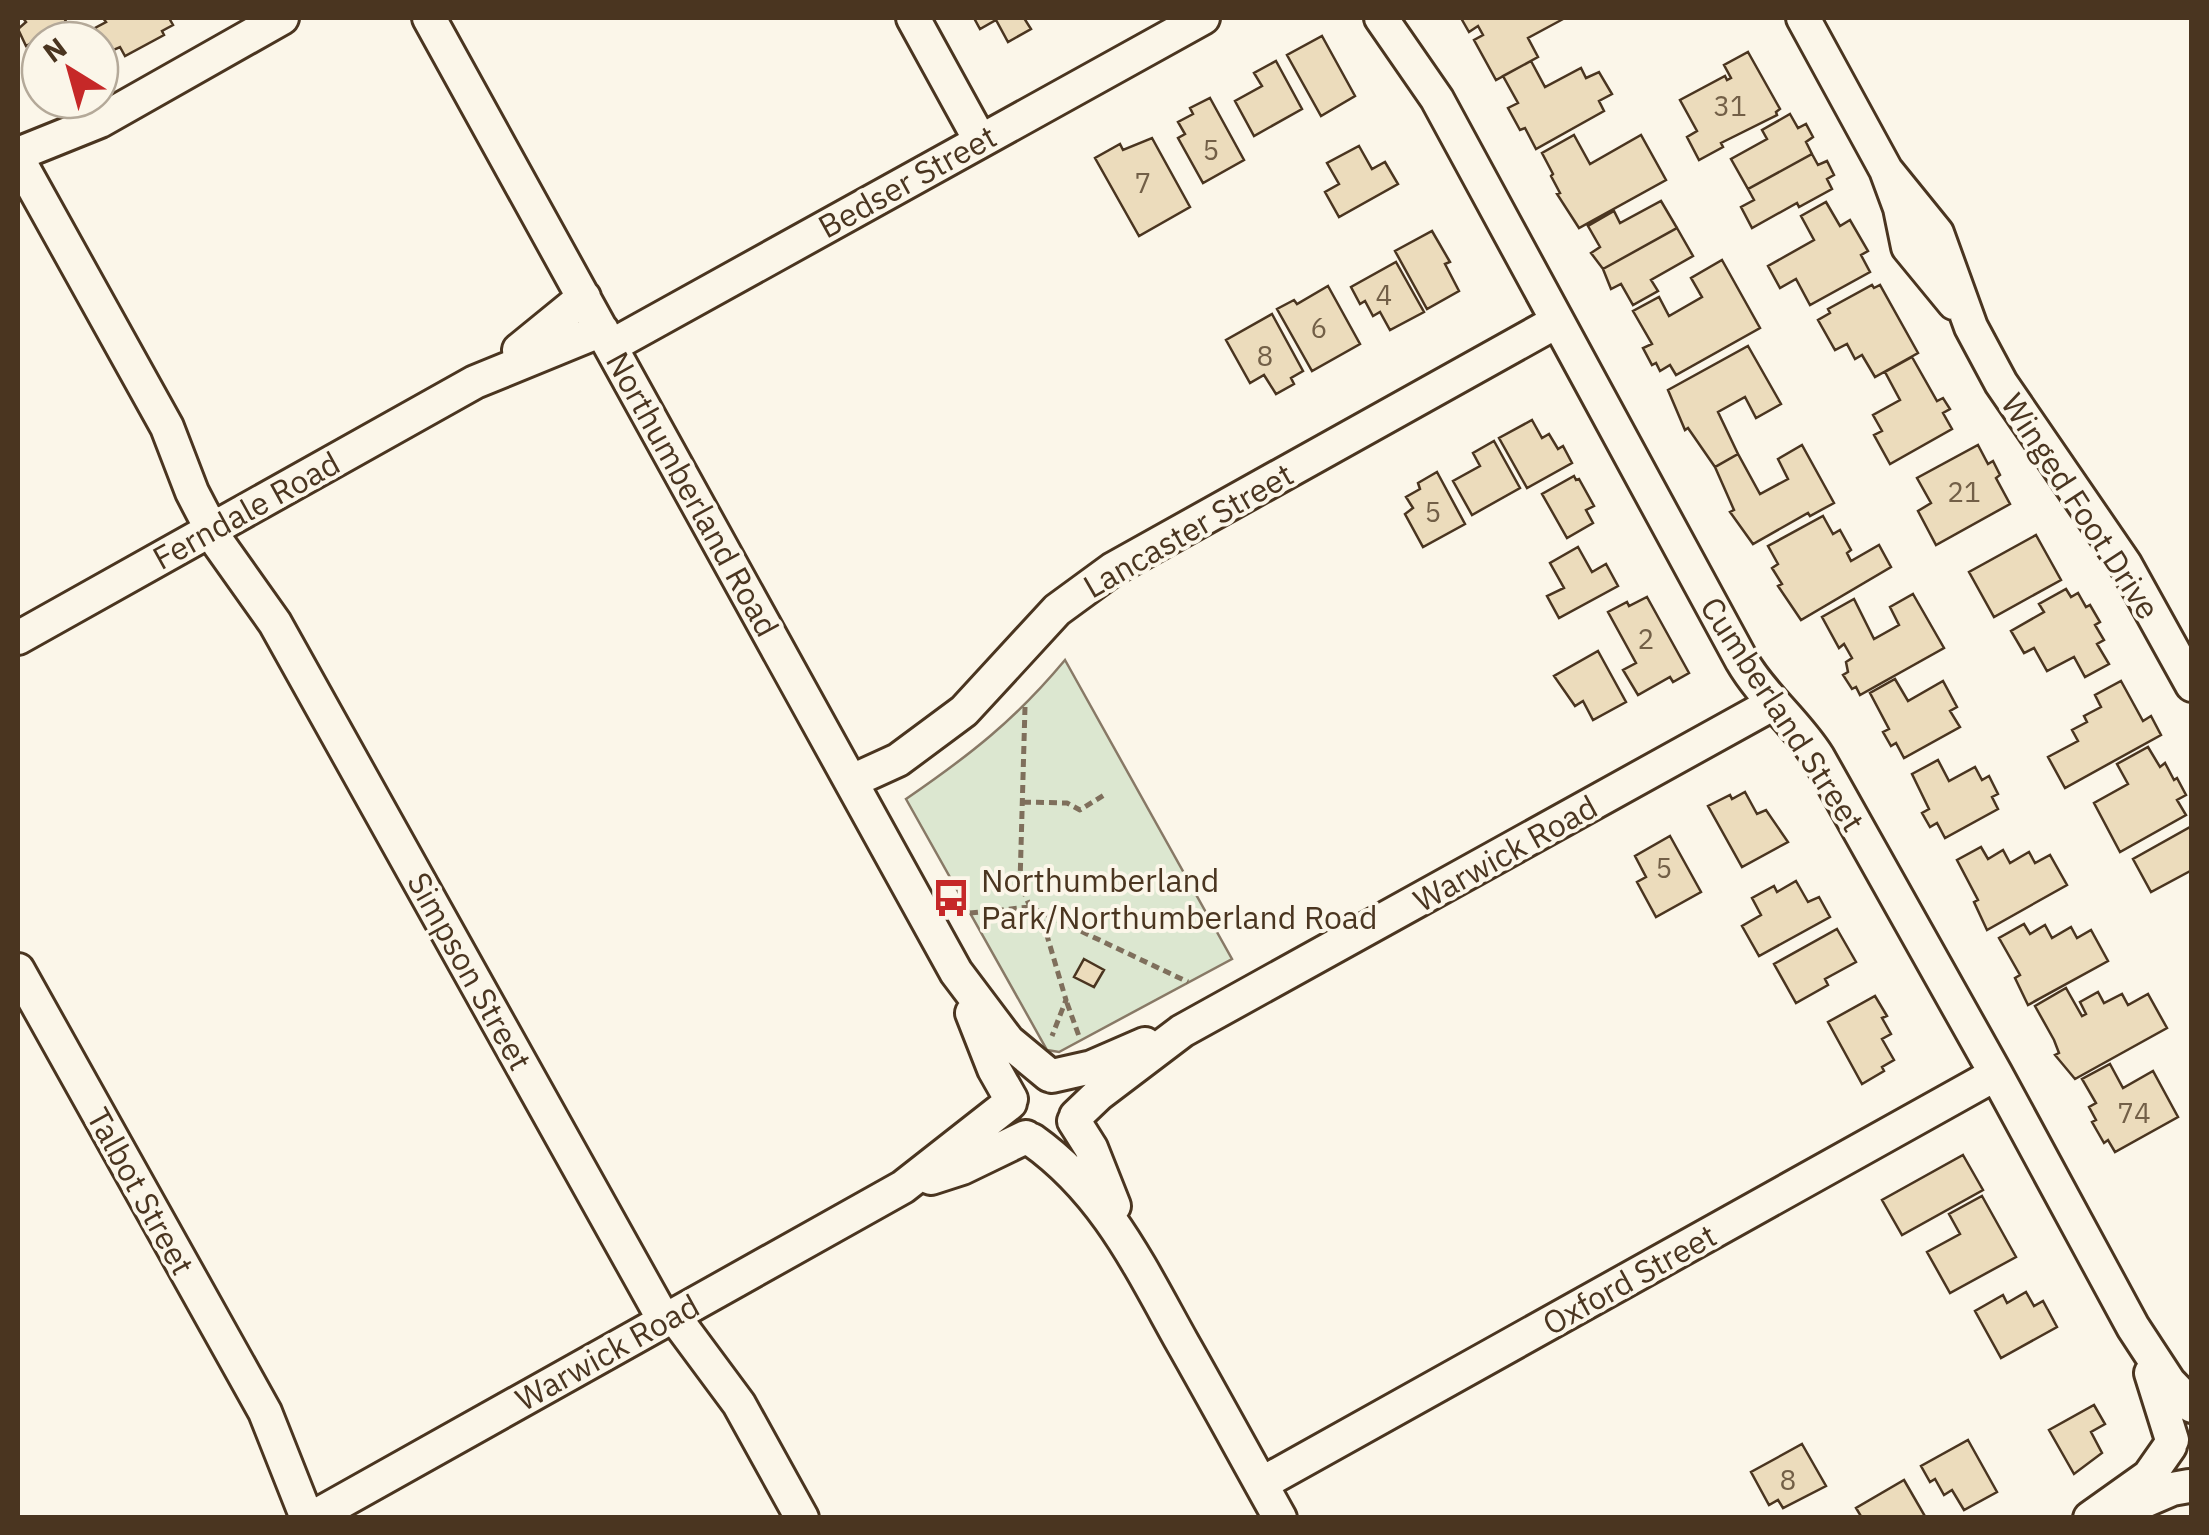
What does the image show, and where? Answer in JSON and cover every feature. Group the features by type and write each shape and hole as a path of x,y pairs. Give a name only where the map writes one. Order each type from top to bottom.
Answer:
{"street":[{"path":"19,166 53,158 100,121 282,18"},
{"name":"Northumberland Road","path":"429,18 956,972 1011,1101"},
{"path":"912,18 980,140"},
{"name":"Bedser Street","path":"607,338 1204,18"},
{"name":"Cumberland Street","path":"1381,18 1437,99"},
{"name":"Cumberland Street","path":"1404,18 1437,99 1742,662 1754,682 1791,719 1818,757 2133,1327 2169,1382 2192,1406"},
{"name":"Winged Foot Drive","path":"1807,19 1886,170 1937,232 1971,327 2015,406 2125,564 2192,685"},
{"name":"Simpson Street","path":"19,166 167,427 192,492 221,524 226,556 275,623 679,1312 739,1404 802,1518"},
{"name":"Ferndale Road","path":"18,638 475,382 552,326 584,297"},
{"name":"Lancaster Street","path":"852,781 898,760 949,723 985,690 1057,610 1113,568 1556,322"},
{"name":"Ferndale Road","path":"475,382 607,338"},
{"name":"Warwick Road","path":"1049,1067 1092,1067 1182,1031 1774,704"},
{"name":"Talbot Street","path":"18,970 264,1412 326,1513"},
{"name":"Northumberland Road","path":"956,972 1026,1060 1049,1067"},
{"name":"Warwick Road","path":"1075,1119 1099,1094 1182,1031"},
{"path":"1144,1274 1075,1119 1075,1096 1049,1067 1015,1090 1011,1101 1013,1122 1029,1139 1065,1164 1095,1198 1144,1274 1280,1518"},
{"name":"Oxford Street","path":"1261,1484 1996,1074"},
{"name":"Warwick Road","path":"326,1513 902,1187 1011,1101"},
{"path":"1029,1139 1042,1142 1062,1137 1075,1119"},
{"name":"Warwick Road","path":"902,1187 962,1168 1029,1139"},
{"name":"Cumberland Street","path":"2133,1327 2178,1436 2171,1465 2190,1487"},
{"path":"2090,1518 2149,1476 2178,1436"},
{"path":"2104,1518 2172,1490 2190,1487"}],"path":[{"path":"1025,707 1020,883 1030,906 1043,922 1080,1041"},
{"path":"1023,802 1067,802 1080,810 1104,795"},
{"path":"970,913 1030,906 1188,982"},
{"path":"1049,1067 1066,1000"}],"green space":[{"path":"1065,660 1232,959 1059,1052 1047,1050 906,799 991,736"}],"building":[{"path":"23,18 65,20 24,20"},
{"path":"169,18 173,25 162,31 164,35 125,56 120,47 120,20 104,20"},
{"path":"974,18 1024,18 1031,29 1008,42 996,20 980,29"},
{"path":"1461,18 1565,18 1528,38 1538,57 1496,80 1474,40 1483,35 1478,26 1469,32"},
{"path":"1322,36 1355,96 1321,116 1287,55"},
{"path":"1748,52 1780,109 1777,115 1721,143 1723,147 1699,160 1687,137 1697,131 1680,100 1725,76 1727,80 1731,78 1724,65"},
{"path":"1276,61 1302,109 1254,136 1235,101 1262,86 1254,73"},
{"path":"1531,61 1545,87 1581,68 1586,78 1599,72 1612,94 1599,101 1604,111 1536,149 1508,108 1518,103 1503,76"},
{"path":"1210,98 1244,160 1203,183 1178,138 1185,134 1178,122 1193,114 1190,108"},
{"path":"1790,114 1798,128 1806,124 1813,137 1806,142 1812,154 1748,189 1731,159 1767,139 1762,130"},
{"path":"1574,135 1590,164 1641,135 1666,180 1579,228 1557,194 1560,193 1542,153"},
{"path":"1152,138 1190,207 1139,236 1095,158 1120,144 1123,150"},
{"path":"1359,146 1372,169 1385,162 1398,184 1339,217 1325,192 1339,184 1327,163"},
{"path":"1812,154 1818,165 1827,161 1834,175 1827,179 1832,189 1752,228 1741,207 1754,200 1748,189"},
{"path":"1661,201 1677,228 1603,269 1591,253 1600,247 1588,226 1614,211 1620,223"},
{"path":"1826,202 1840,226 1850,220 1868,251 1861,255 1870,272 1810,305 1796,279 1780,288 1768,266 1814,240 1801,216"},
{"path":"1677,228 1693,256 1651,280 1658,291 1633,305 1621,284 1611,289 1603,269"},
{"path":"1432,231 1450,262 1445,264 1459,291 1427,309 1395,251"},
{"path":"1722,260 1760,328 1676,375 1670,365 1660,371 1643,348 1652,344 1633,311 1659,297 1669,316 1702,297 1691,278"},
{"path":"1396,262 1424,312 1390,330 1380,312 1373,316 1365,301 1360,304 1351,287"},
{"path":"1872,285 1880,285 1918,353 1875,377 1862,355 1855,359 1847,344 1835,350 1818,320 1830,313 1828,309"},
{"path":"1328,286 1360,344 1312,371 1277,309 1294,300 1297,304"},
{"path":"1272,314 1303,371 1291,378 1294,384 1276,394 1264,375 1250,383 1226,340"},
{"path":"1748,346 1781,404 1756,418 1745,397 1718,412 1738,454 1715,467 1688,428 1685,430 1668,390"},
{"path":"1912,357 1937,401 1943,398 1950,409 1943,413 1952,429 1890,464 1874,435 1882,431 1873,415 1900,400 1885,372"},
{"path":"1532,420 1542,438 1549,434 1558,449 1563,446 1572,463 1527,488 1499,438"},
{"path":"1494,441 1520,488 1472,515 1453,481 1480,466 1473,453"},
{"path":"1802,445 1834,503 1753,544 1730,512 1734,510 1715,467 1738,454 1760,494 1788,479 1778,459"},
{"path":"1978,445 1988,464 1993,461 2000,475 1996,478 2010,504 1936,545 1918,511 1931,503 1917,478"},
{"path":"1437,472 1465,524 1423,547 1405,514 1413,508 1406,497 1420,489 1418,483"},
{"path":"1574,476 1594,506 1586,510 1593,523 1567,538 1542,494"},
{"path":"1823,516 1833,534 1840,530 1851,550 1847,553 1851,561 1879,545 1891,567 1801,620 1778,586 1782,584 1772,568 1778,564 1768,546"},
{"path":"2036,535 2061,580 1994,617 1969,572"},
{"path":"1578,547 1592,572 1606,564 1618,586 1559,618 1547,596 1564,588 1550,563"},
{"path":"2066,589 2071,597 2078,593 2086,607 2090,605 2104,640 2097,644 2109,664 2085,677 2074,657 2047,671 2034,648 2024,653 2011,631 2044,612 2039,604"},
{"path":"1913,594 1944,648 1860,695 1843,675 1848,672 1846,662 1852,658 1844,644 1839,648 1822,617 1854,599 1874,639 1899,625 1890,607"},
{"path":"1647,597 1689,673 1673,682 1670,677 1638,695 1623,670 1636,663 1608,612"},
{"path":"1598,651 1626,702 1593,720 1583,701 1575,706 1554,676"},
{"path":"1895,679 1908,701 1943,681 1957,707 1950,711 1960,727 1904,758 1896,743 1891,746 1883,732 1889,729 1870,693"},
{"path":"2121,681 2143,721 2151,716 2161,735 2065,788 2048,757 2078,741 2072,730 2087,722 2084,716 2101,707 2095,695"},
{"path":"2148,747 2160,767 2165,763 2174,780 2177,778 2186,795 2177,800 2186,815 2120,852 2094,803 2128,784 2117,764"},
{"path":"1938,760 1949,781 1975,767 1982,780 1989,776 1998,794 1992,797 1998,809 1945,838 1937,823 1930,827 1922,813 1929,809 1912,774"},
{"path":"1745,792 1757,814 1766,810 1788,842 1742,867 1708,806"},
{"path":"2192,826 2192,870 2151,892 2133,859"},
{"path":"1670,836 1701,892 1656,917 1637,882 1646,877 1635,856"},
{"path":"1981,847 1988,859 2003,850 2010,863 2029,852 2035,863 2050,855 2067,885 1987,930 1974,902 1978,900 1957,860"},
{"path":"1796,881 1808,902 1819,897 1830,917 1759,956 1742,926 1761,915 1752,898 1774,886 1777,892"},
{"path":"2024,924 2030,934 2045,925 2052,938 2071,927 2077,938 2091,930 2108,961 2028,1005 2015,978 2020,975 1999,938"},
{"path":"1837,929 1856,962 1825,979 1828,985 1796,1003 1774,964"},
{"path":"1084,959 1104,970 1094,987 1074,977"},
{"path":"2066,988 2082,1016 2086,1014 2080,1002 2098,992 2104,1003 2122,994 2128,1005 2148,994 2167,1028 2075,1079 2055,1055 2059,1053 2054,1040 2035,1006"},
{"path":"1875,996 1887,1016 1882,1018 1891,1034 1882,1039 1894,1060 1862,1084 1828,1022"},
{"path":"2110,1064 2123,1088 2153,1071 2178,1117 2115,1152 2108,1140 2104,1143 2092,1122 2096,1120 2089,1107 2096,1103 2082,1079"},
{"path":"1963,1155 1983,1190 1902,1235 1882,1200"},
{"path":"1982,1196 2016,1257 1950,1293 1927,1252 1960,1234 1949,1214"},
{"path":"2026,1292 2034,1306 2043,1301 2057,1327 2001,1358 1975,1311 2003,1295 2007,1303"},
{"path":"2094,1405 2105,1424 2091,1432 2102,1453 2074,1474 2049,1430"},
{"path":"1968,1440 1997,1492 1964,1510 1952,1490 1944,1495 1921,1466"},
{"path":"1802,1444 1826,1486 1783,1508 1778,1500 1769,1505 1751,1472"},
{"path":"1904,1480 1926,1518 1862,1518 1856,1508"}],"place":[{"name":"Northumberland Park/Northumberland Road","path":"951,898"}]}
